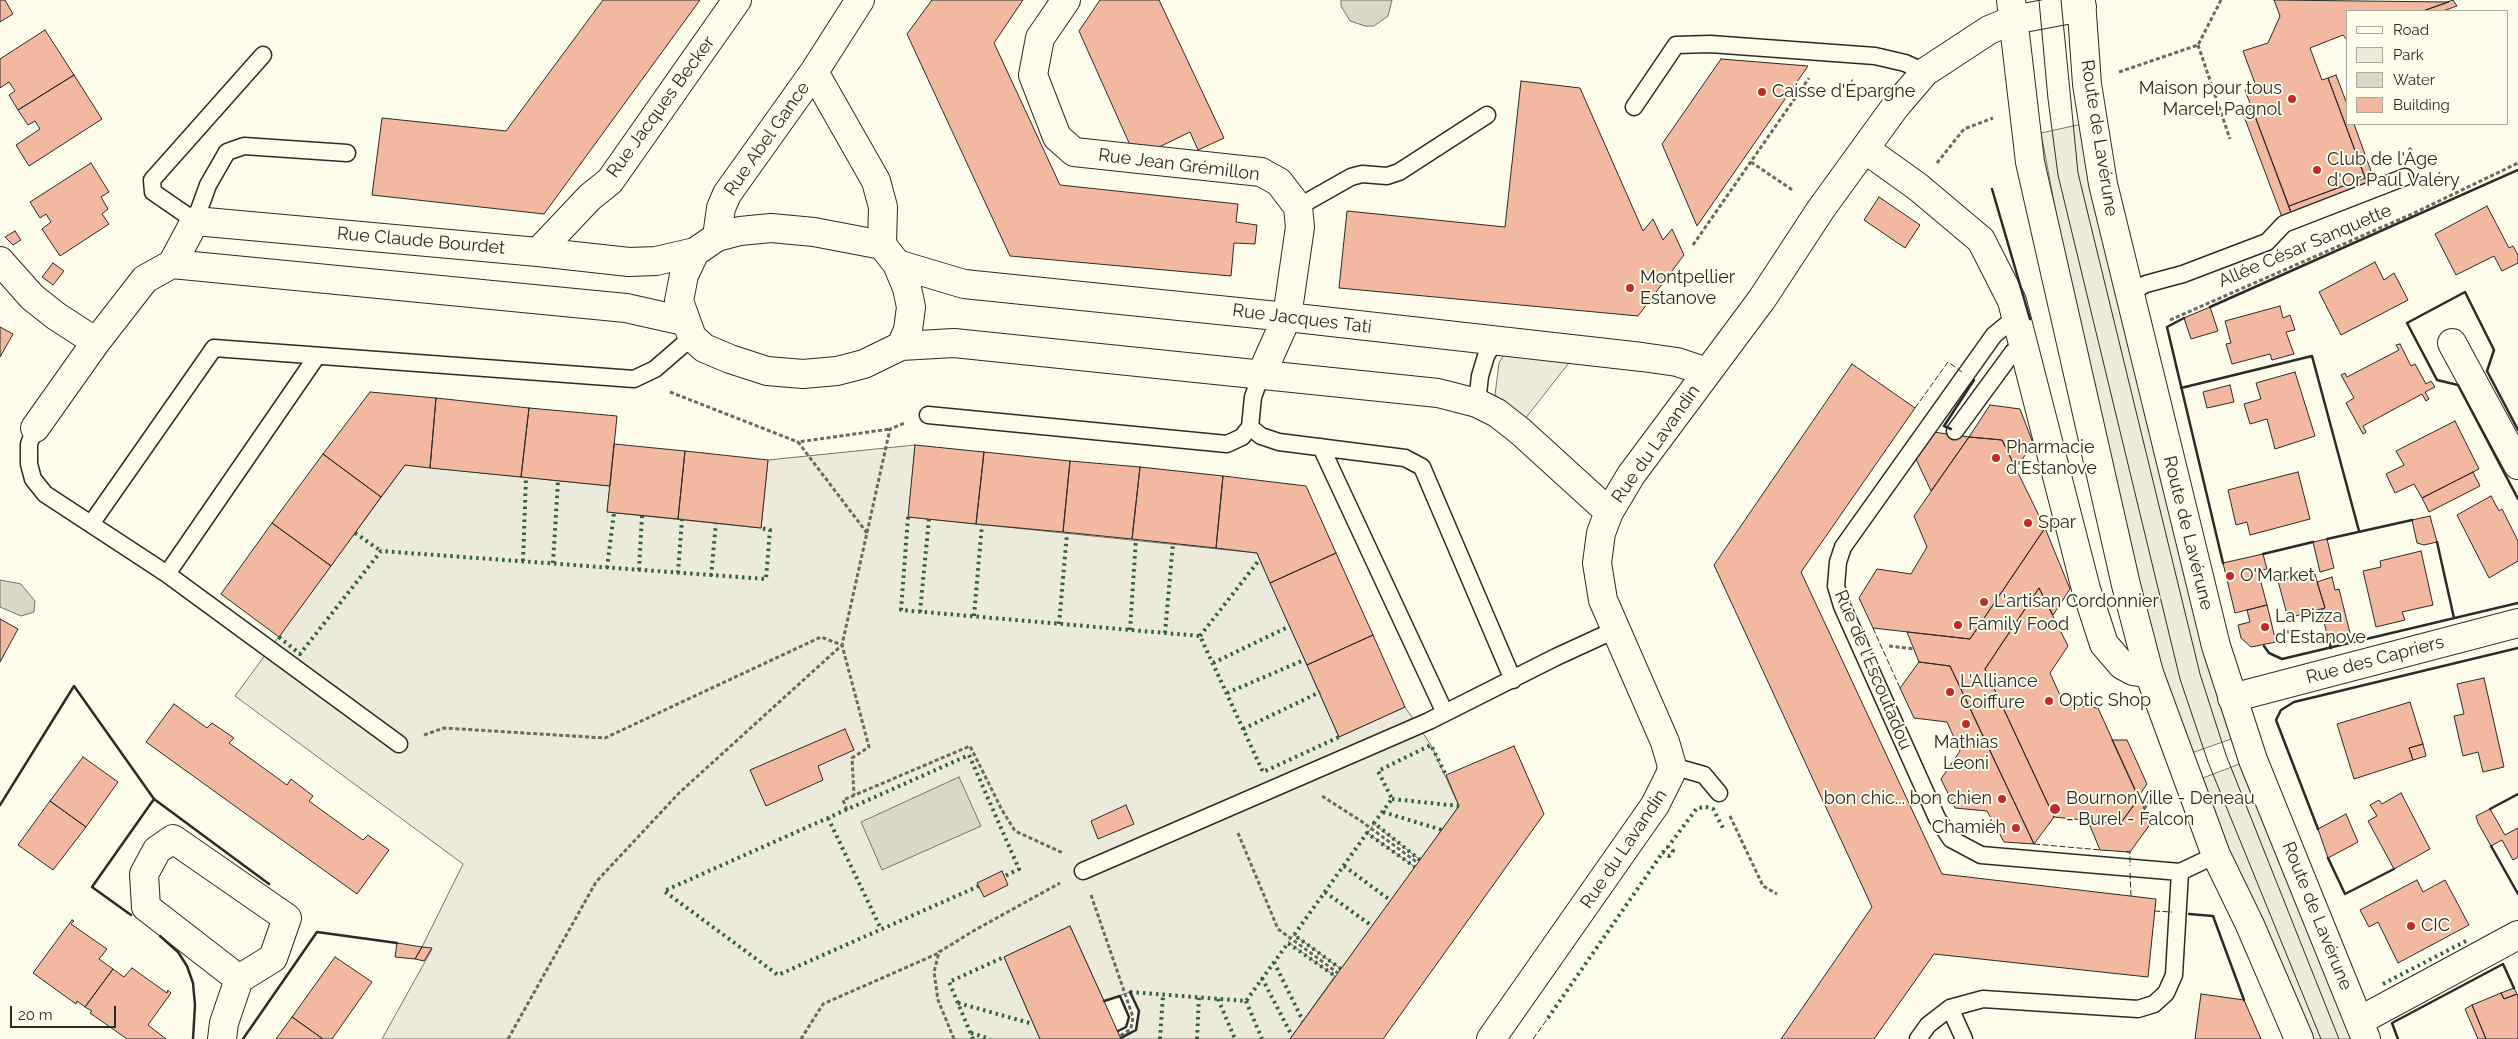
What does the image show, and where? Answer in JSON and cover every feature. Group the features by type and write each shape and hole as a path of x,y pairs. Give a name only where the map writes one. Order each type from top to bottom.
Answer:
{"street":[{"name":"Rue Jacques Becker","path":"538,252 590,197 610,181 737,0"},
{"name":"Rue Abel Gance","path":"718,237 721,208 727,194 814,72 860,0"},
{"name":"Rue Jean Grémillon","path":"1066,0 1040,38 1033,75 1057,136 1074,152 1261,172 1279,182 1298,207"},
{"name":"Route de Lavérune","path":"2012,10 2082,4 2087,84 2100,164 2129,293 2216,646 2253,760 2363,1030"},
{"path":"2012,10 2030,162 2126,585 2149,672 2216,855 2250,925 2299,1039"},
{"name":"Rue du Lavandin","path":"1491,1039 1668,784 1672,766 1666,742 1603,600 1597,563 1601,533 1609,512 1631,475 1762,299 1821,209 1895,107 1925,72 1989,30 2012,10"},
{"name":"Rue Abel Gance","path":"814,72 876,181 883,207 889,255"},
{"path":"1865,149 1918,187 1981,240 2012,302 2086,589 2104,644 2122,665 2134,671 2149,672"},
{"path":"1261,375 1287,316 1300,227 1298,207"},
{"name":"Rue Claude Bourdet","path":"195,221 629,262 656,261 695,252"},
{"path":"35,428 96,342 145,279 172,264 195,221"},
{"name":"Rue Jacques Tati","path":"695,252 718,237 740,231 771,228 814,232 889,255 964,284 1287,316 1494,342 1642,357 1677,362 1707,372"},
{"path":"695,252 684,275 679,301 688,329 704,348 730,360 767,371 803,374 837,371 864,364 901,346 954,343 1438,393 1477,403 1497,413 1609,512"},
{"path":"889,255 906,288 911,307 908,330 901,346"},
{"path":"0,261 32,297 56,316 96,342"},
{"path":"172,264 626,308 688,329"},
{"path":"2452,343 2518,465"},
{"name":"Rue des Capriers","path":"2232,698 2518,622"},
{"path":"222,1039 224,1022 239,979 273,958 287,918 173,839 157,850 144,874 146,907 239,979"},
{"path":"2363,1030 2518,935"}],"lane":[{"path":"1634,107 1676,45 1710,44 1828,51 1875,56 1904,63 1925,72"},
{"path":"263,55 152,180 153,192 195,221 208,185 227,152 244,146 347,153"},
{"path":"1298,207 1350,177 1362,174 1387,176 1399,172 1487,115"},
{"path":"2129,293 2146,284 2183,274 2267,242 2284,224 2405,177"},
{"name":"Rue de l'Escoutadou","path":"2016,317 1994,335 1844,547 1838,562 1836,586 1842,606 1937,818 1952,839 1980,854 2180,872"},
{"path":"91,524 214,348 634,378 655,369 688,329"},
{"path":"1477,403 1480,376 1486,356 1494,342"},
{"path":"1955,431 2013,352 2024,345"},
{"path":"167,574 317,356"},
{"path":"928,415 1227,444 1242,437 1250,427 1253,397 1261,375"},
{"path":"1250,427 1261,436 1279,442 1405,458 1422,467 1513,680"},
{"path":"35,428 29,444 29,464 34,479 45,494 167,574 399,744"},
{"path":"1322,447 1445,712"},
{"path":"1083,871 1151,840 1228,809 1445,712 1617,630"},
{"path":"1672,766 1704,775 1719,793"},
{"path":"1918,1039 1928,1024 1950,1008 1983,999 2138,1009 2154,1004 2166,994 2174,975 2180,872 2216,855"},
{"path":"1950,1008 1964,1039"}],"path":[{"path":"2148,61 2198,45 2222,0"},
{"path":"2198,45 2230,139"},
{"path":"1693,244 1828,51"},
{"path":"1945,152 1964,129"},
{"path":"1751,162 1821,209"},
{"name":"Allée César Sanquette","path":"2164,322 2412,214 2518,163"},
{"path":"634,378 798,442 890,429 928,415"},
{"path":"854,795 852,758 869,747 842,645 890,429"},
{"path":"798,442 867,533"},
{"path":"399,744 444,728 605,738 822,637 842,645"},
{"path":"508,1039 596,882 680,793 842,645"},
{"path":"1880,645 1914,649"},
{"path":"847,810 843,800 970,746 1002,810 1015,831 1079,861 1133,1017 1131,1029 1120,1036"},
{"path":"1296,779 1361,821 1418,863"},
{"path":"1719,793 1763,886 1777,894"},
{"path":"1228,809 1278,929 1338,973"},
{"path":"801,1039 823,1004 939,952 975,930 1083,871"},
{"path":"939,952 934,972 938,1000 954,1039"}],"green space":[{"path":"2082,124 2234,738 2186,755 2156,654 2063,250 2041,133"},
{"path":"1515,352 1572,359 1525,419 1495,395 1499,363 1503,356"},
{"path":"915,445 909,517 1257,553 1339,737 1405,707 1431,745 1459,806 1420,860 1374,824 1368,833 1415,867 1341,969 1294,935 1288,942 1335,976 1290,1039 1121,1039 1120,1036 1136,1030 1139,1011 1130,992 1104,1001 1070,926 1004,957 1040,1039 382,1039 432,949 422,947 463,864 235,696 405,465 610,486 607,512 761,528 768,460"},
{"path":"2242,763 2354,1039 2308,1039 2195,781"}],"water":[{"path":"1341,0 1392,0 1388,16 1374,26 1365,26 1350,21 1341,6"},
{"path":"0,580 21,584 35,601 34,612 21,616 0,607"},
{"path":"959,777 981,826 882,870 861,822"}],"building":[{"path":"0,0 5,0 13,14 0,22"},
{"path":"603,0 700,0 544,214 372,195 382,118 506,131"},
{"path":"932,0 1023,0 994,43 1060,185 1238,204 1236,222 1257,225 1255,244 1234,243 1231,276 1010,256 907,34"},
{"path":"1100,0 1159,0 1224,138 1198,150 1190,132 1159,147 1130,145 1079,31"},
{"name":"Maison pour tous Marcel Pagnol","path":"2274,0 2449,2 2426,10 2346,10 2346,39 2343,35 2310,48 2322,80 2328,78 2365,178 2289,206 2245,90 2256,86 2243,51 2268,43 2280,16"},
{"path":"2453,0 2457,6 2446,10 2426,10"},
{"path":"45,30 74,75 18,110 9,95 15,91 9,82 0,88 0,59"},
{"path":"1721,59 1808,66 1697,226 1662,144"},
{"path":"74,75 102,119 29,166 16,145 40,129 35,121 28,125 18,110"},
{"path":"2336,75 2346,101 2346,125 2354,125 2375,182 2368,185 2328,78"},
{"path":"1521,81 1580,88 1643,231 1653,219 1663,240 1672,229 1684,255 1638,316 1339,288 1347,211 1505,227"},
{"path":"2252,108 2291,213 2282,217 2242,111"},
{"path":"91,163 109,192 101,197 108,209 102,214 109,224 60,256 42,229 51,222 46,214 40,218 30,202"},
{"path":"2365,178 2368,185 2291,213 2289,206"},
{"path":"1879,197 1920,225 1905,248 1864,220"},
{"path":"2487,206 2509,248 2513,246 2518,255 2518,263 2502,271 2494,256 2456,275 2435,234"},
{"path":"15,231 21,240 13,245 5,237"},
{"path":"2375,262 2384,280 2394,273 2408,300 2341,335 2319,292"},
{"path":"53,263 64,271 53,285 42,277"},
{"path":"2280,306 2283,318 2290,315 2295,330 2286,332 2294,354 2272,360 2270,354 2232,364 2226,344 2231,343 2225,321"},
{"path":"2210,307 2218,331 2191,339 2184,318"},
{"path":"0,327 13,334 0,357"},
{"path":"2400,344 2411,366 2415,364 2426,384 2431,381 2435,387 2425,392 2429,399 2426,401 2422,394 2363,426 2366,432 2363,434 2346,403 2354,398 2341,375 2345,373 2347,377 2399,350 2396,345"},
{"path":"1852,364 1915,408 1801,572 1942,874 2156,899 2148,977 1934,954 1874,1039 1781,1039 1872,907 1714,565"},
{"path":"2295,372 2315,436 2275,449 2267,419 2250,424 2244,404 2261,399 2256,383"},
{"path":"2230,385 2234,402 2207,408 2203,392"},
{"path":"370,392 436,398 430,468 405,465 381,497 323,454"},
{"path":"436,398 529,408 521,477 430,468"},
{"path":"1990,405 2020,409 2033,443 2016,469 2002,440 1969,437"},
{"path":"529,408 617,416 610,486 521,477"},
{"path":"2455,421 2479,469 2422,498 2414,484 2395,493 2386,474 2404,465 2396,451"},
{"path":"1933,432 1969,437 1931,491 1916,459"},
{"path":"1969,437 2002,440 2045,528 1970,639 1873,628 1859,598 1877,569 1911,574 1927,547 1914,516"},
{"path":"614,444 685,451 678,519 607,512"},
{"path":"915,445 984,452 976,524 908,517"},
{"path":"685,451 768,460 761,528 678,519"},
{"path":"984,452 1070,461 1063,532 976,524"},
{"path":"323,454 381,497 331,566 272,523"},
{"path":"1070,461 1140,467 1132,539 1063,532"},
{"path":"1140,467 1223,476 1216,548 1132,539"},
{"path":"2298,472 2310,519 2250,535 2247,522 2236,525 2228,490"},
{"path":"2473,472 2480,486 2429,512 2422,498"},
{"path":"1223,476 1306,486 1336,553 1270,583 1257,553 1216,548"},
{"path":"2491,496 2499,511 2502,509 2518,541 2518,561 2489,578 2457,515"},
{"path":"2430,516 2437,542 2424,545 2417,543 2412,520"},
{"path":"272,523 331,566 279,637 221,594"},
{"path":"2045,528 2070,589 2053,615 2039,588 1985,669 2054,817 2034,844 1950,666 1919,662 1907,632 1970,639"},
{"path":"2327,539 2334,568 2320,572 2313,542"},
{"path":"2421,551 2433,605 2402,612 2405,620 2376,627 2363,571 2381,567 2380,561"},
{"path":"1336,553 1373,635 1307,665 1270,583"},
{"path":"2263,554 2267,569 2258,571 2267,605 2235,613 2223,563"},
{"path":"2314,571 2325,608 2288,618 2278,581"},
{"path":"2332,577 2335,590 2339,589 2350,633 2328,638 2321,610 2325,608 2317,582"},
{"path":"2039,588 2068,646 2050,673 2064,704 2098,708 2139,798 2120,824 2054,817 1985,669"},
{"path":"2267,605 2276,642 2251,647 2241,638 2238,625 2250,622 2247,610"},
{"path":"0,619 18,629 0,662"},
{"path":"1373,635 1405,707 1339,737 1307,665"},
{"path":"1919,662 1950,666 2034,844 2004,842 1987,811 1955,808 1941,779 1960,751 1947,722 1914,718 1900,688"},
{"path":"2484,678 2504,767 2483,772 2478,752 2463,756 2454,716 2464,714 2457,684"},
{"path":"2410,702 2423,744 2409,748 2413,760 2354,779 2337,724"},
{"path":"174,704 207,728 212,723 234,738 229,743 287,785 291,779 313,796 309,801 363,840 368,835 389,850 357,894 146,742"},
{"path":"845,729 854,750 818,766 823,780 766,806 750,770"},
{"path":"2112,740 2127,740 2147,784 2138,797"},
{"path":"2423,744 2426,756 2413,760 2409,748"},
{"path":"1514,746 1544,814 1383,1039 1290,1039 1459,806 1446,775"},
{"path":"83,757 118,782 86,827 50,801"},
{"path":"2401,793 2430,849 2394,869 2368,821 2377,816 2370,805 2379,800 2382,804"},
{"path":"2139,798 2151,823 2130,852 2100,850 2088,821 2120,824"},
{"path":"50,801 86,827 53,870 18,845"},
{"path":"1126,805 1134,824 1098,839 1091,821"},
{"path":"2490,809 2505,835 2518,828 2518,857 2513,860 2502,840 2491,846 2478,823 2476,816"},
{"path":"2346,814 2358,842 2328,858 2318,829"},
{"path":"1002,871 1008,885 984,897 977,883"},
{"path":"2417,880 2423,892 2445,880 2469,925 2398,963 2378,922 2369,927 2360,910"},
{"path":"72,920 74,921 71,924 107,949 99,959 113,969 85,1007 77,1001 76,1004 33,973"},
{"path":"1070,926 1121,1039 1040,1039 1004,957"},
{"path":"397,943 422,947 415,959 395,957"},
{"path":"422,947 432,948 424,961 415,959"},
{"path":"335,957 372,982 332,1039 323,1039 292,1017"},
{"path":"132,968 167,993 168,990 171,993 148,1025 166,1039 127,1039 90,1013 92,1011 85,1007 113,969 124,977"},
{"path":"2514,988 2517,994 2504,999 2501,993"},
{"path":"2501,993 2504,999 2517,994 2518,1039 2486,1039 2472,1005"},
{"path":"2201,994 2244,1000 2261,1039 2195,1039"},
{"path":"2472,1005 2486,1039 2478,1039 2465,1009"},
{"path":"292,1017 323,1039 276,1039"}],"tram line":[{"path":"2039,0 2048,99 2058,175 2180,679 2208,762 2321,1039"},
{"path":"2061,0 2078,173 2200,674 2226,755 2339,1039"}],"hedge":[{"path":"523,561 526,477"},
{"path":"553,563 558,481"},
{"path":"607,568 614,513"},
{"path":"639,570 642,516"},
{"path":"908,517 901,610 1200,636 1263,772 1339,737"},
{"path":"678,573 682,519"},
{"path":"920,612 929,519"},
{"path":"711,576 716,523"},
{"path":"974,616 982,524"},
{"path":"279,637 300,654 381,551 766,579 770,530 761,528"},
{"path":"355,533 381,551"},
{"path":"1059,624 1067,533"},
{"path":"1130,630 1136,539"},
{"path":"1165,633 1173,543"},
{"path":"1200,636 1260,559"},
{"path":"1213,663 1290,626"},
{"path":"1227,693 1304,660"},
{"path":"1243,729 1320,692"},
{"path":"1420,860 1374,823 1392,799 1378,771 1431,745 1446,775"},
{"path":"979,886 778,975 664,891 969,755 1019,869 1005,876"},
{"path":"1392,799 1459,806"},
{"path":"1548,1018 1663,852 1669,856 1673,851 1668,847 1697,808 1706,807 1713,809 1724,830"},
{"path":"1383,812 1442,830"},
{"path":"828,818 881,929"},
{"path":"1341,969 1294,935 1367,833 1415,867"},
{"path":"1344,866 1390,900"},
{"path":"1325,892 1372,926"},
{"path":"2383,984 2466,941"},
{"path":"1130,992 1246,1001 1288,943 1335,976"},
{"path":"973,1039 949,982 1004,957"},
{"path":"1274,962 1303,1021"},
{"path":"1262,978 1292,1036"},
{"path":"1160,1039 1163,995"},
{"path":"1197,1039 1199,997"},
{"path":"1218,999 1235,1039"},
{"path":"1246,1001 1262,1039"},
{"path":"958,1003 1033,1024"},
{"path":"971,1033 990,1039"}],"fence":[{"path":"1915,408 1948,362 1962,372"},
{"path":"1873,628 1900,688"},
{"path":"2034,844 2101,850"},
{"path":"2126,852 2130,852 2130,866"},
{"path":"2130,873 2131,896"},
{"path":"2154,911 2172,912"},
{"path":"1533,1039 1548,1018"}],"wall":[{"path":"2210,307 2518,170"},
{"path":"1992,189 2030,319"},
{"path":"2518,430 2487,371 2494,350 2465,292 2407,323 2437,380 2458,385 2518,499"},
{"path":"2184,318 2167,327 2223,563"},
{"path":"2181,388 2312,356 2359,531"},
{"path":"1951,429 1944,426 1974,380"},
{"path":"2327,539 2412,520"},
{"path":"2263,554 2313,542"},
{"path":"2437,542 2454,618"},
{"path":"2264,646 2269,653 2282,659 2518,603"},
{"path":"2328,638 2331,648"},
{"path":"2318,829 2276,720 2281,710 2294,702 2518,648"},
{"path":"0,805 74,686 154,799 269,884"},
{"path":"2490,809 2518,794"},
{"path":"131,915 92,887 154,799"},
{"path":"2491,846 2518,894"},
{"path":"2328,858 2345,894 2394,869"},
{"path":"2189,914 2213,916 2244,1000"},
{"path":"243,1039 317,932 397,943"},
{"path":"160,936 178,952 187,966 193,983 195,1005 193,1039"},
{"path":"2398,1039 2392,1023 2503,964 2514,988"},
{"path":"1121,1038 1136,1030 1139,1011 1130,992"},
{"path":"1104,1001 1120,996 1129,1017 1126,1027 1118,1031"}],"place":[{"name":"Caisse d'Épargne","path":"1762,92"},
{"name":"Maison pour tous Marcel Pagnol","path":"2292,99"},
{"name":"Club de l'Âge d'Or Paul Valéry","path":"2317,170"},
{"name":"Montpellier Estanove","path":"1630,288"},
{"name":"Pharmacie d'Estanove","path":"1996,458"},
{"name":"Spar","path":"2028,523"},
{"name":"O'Market","path":"2230,576"},
{"name":"L'artisan Cordonnier","path":"1984,602"},
{"name":"Family Food","path":"1958,625"},
{"name":"La Pizza d'Estanove","path":"2265,627"},
{"name":"L'Alliance Coiffure","path":"1950,692"},
{"name":"Optic Shop","path":"2049,701"},
{"name":"Mathias Leoni","path":"1966,724"},
{"name":"bon chic... bon chien","path":"2002,799"},
{"name":"BournonVille - Deneau - Burel - Falcon","path":"2055,809"},
{"name":"Chamiéh","path":"2016,828"},
{"name":"CIC","path":"2411,926"}]}
